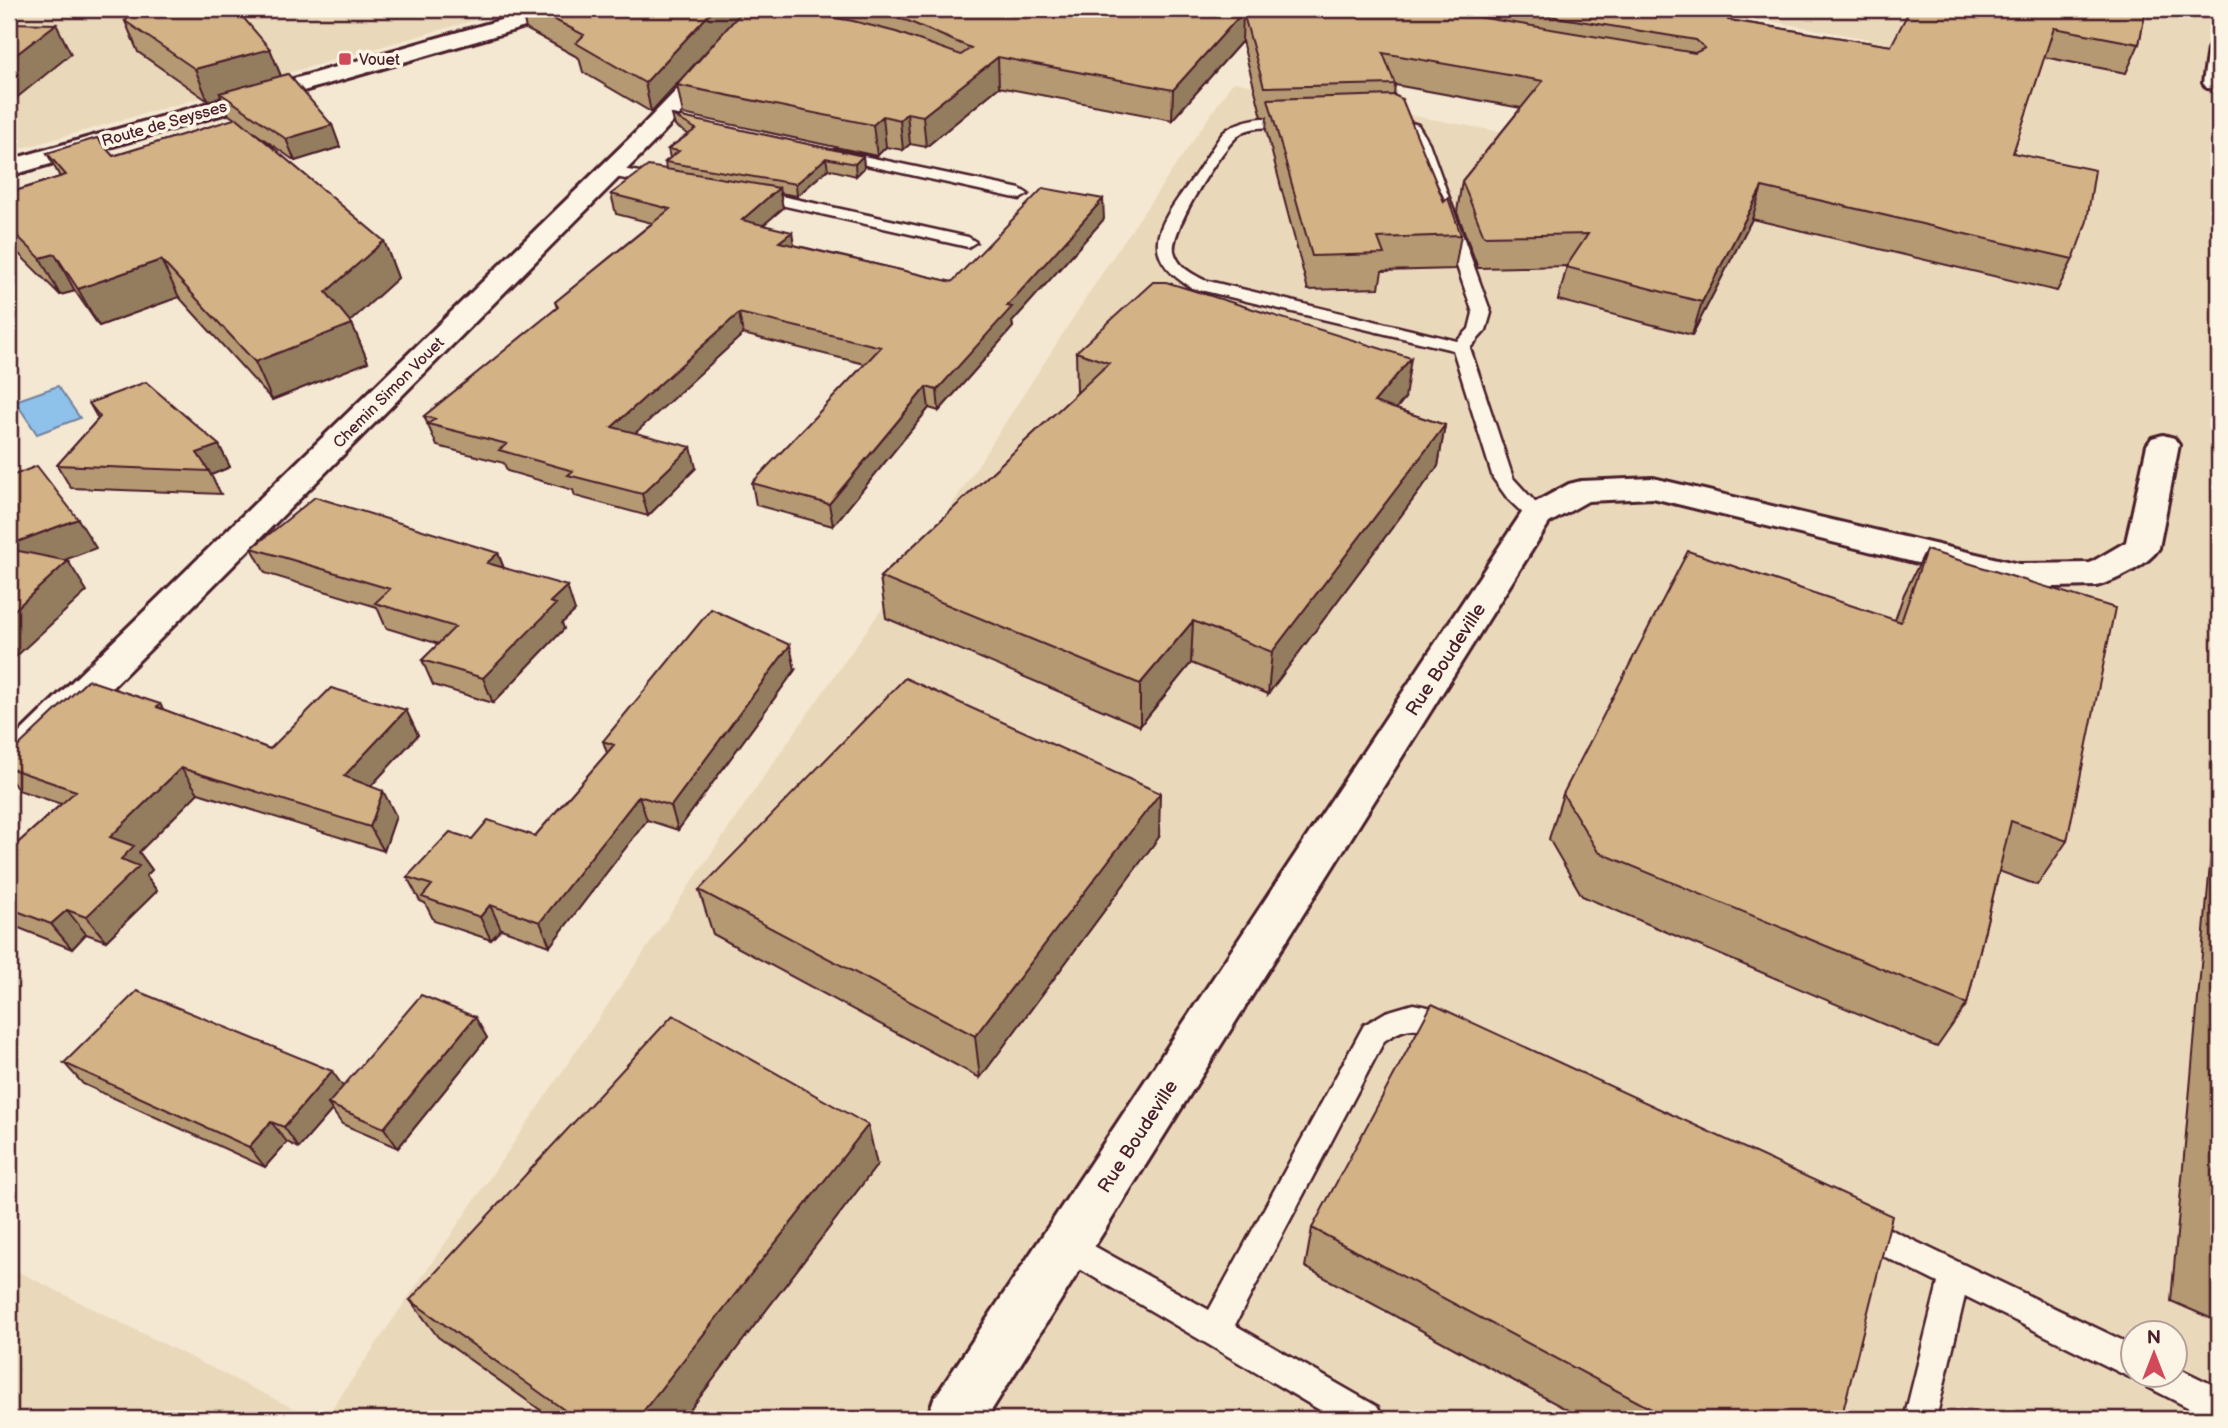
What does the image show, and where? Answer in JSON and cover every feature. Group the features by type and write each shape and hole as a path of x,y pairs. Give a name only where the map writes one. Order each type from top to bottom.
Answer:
{"street":[{"name":"Route de Seysses","path":"9,168 562,9"},
{"name":"Chemin Simon Vouet","path":"9,767 609,172 675,120 755,20"},
{"path":"2215,83 2219,49"},
{"name":"Rue Boudeville","path":"954,1419 1537,516 1581,491 1653,488 2019,576 2097,574 2142,548 2163,445"}],"lane":[{"path":"1377,121 1402,122 1413,128 1423,143 1482,313 1477,330 1461,347"},
{"path":"1312,123 1259,124 1233,132 1171,220 1164,244 1169,263 1183,277 1198,284 1461,347"},
{"path":"817,150 1020,194"},
{"path":"609,172 677,183"},
{"path":"731,191 814,206 968,242"},
{"path":"1461,347 1503,478 1514,495 1537,516"},
{"path":"1214,1332 1374,1032 1394,1018 1426,1016 1475,1040"},
{"path":"1832,1215 2120,1357"},
{"path":"1067,1245 1366,1419"},
{"path":"1920,1419 1955,1275"},
{"path":"2188,1390 2219,1405"}],"shaded area":[{"path":"9,9 514,9 9,152"},
{"path":"1704,9 2219,9 2219,1419 325,1419 771,766 917,559 1106,267 1233,82 1802,188 1844,104 1868,39"},
{"path":"9,1267 315,1419 9,1419"}],"water":[{"path":"58,386 80,418 37,434 15,401"}],"building":[{"path":"138,9 236,9 270,49 195,69 125,21"},
{"path":"534,9 714,9 645,83 576,43 584,35"},
{"path":"744,9 782,9 853,21 896,32 961,55 971,48 908,21 858,9 1430,9 1695,53 1705,48 1696,40 1507,9 1732,9 1728,20 1891,46 1910,9 2146,9 2139,44 2054,28 2013,153 2095,170 2087,221 2073,259 1762,187 1702,302 1566,267 1588,234 1484,236 1462,181 1543,81 1383,53 1395,84 1264,87 1243,12 1173,90 998,57 923,116 907,113 900,120 883,116 873,125 677,85"},
{"path":"9,23 56,24 9,60"},
{"path":"288,74 332,125 286,139 220,93"},
{"path":"1394,95 1402,99 1444,202 1448,198 1461,235 1378,238 1384,254 1312,256 1268,99"},
{"path":"672,115 863,156 855,164 826,158 796,184 665,162 679,151 668,149 696,129"},
{"path":"237,118 384,241 326,292 352,324 255,362 161,260 78,289 55,254 40,258 9,228 9,193 66,175 47,153 97,138 113,156"},
{"path":"648,166 779,188 742,220 792,232 779,242 952,282 1043,188 1103,199 1007,306 1012,307 937,390 926,387 829,504 752,483 881,347 739,313 612,427 691,447 642,494 568,475 573,471 499,450 507,444 428,424 435,419 424,416 558,307 555,302 670,209 611,194"},
{"path":"1153,282 1166,282 1411,358 1374,402 1445,425 1272,652 1193,621 1140,684 880,577 1109,363 1076,352"},
{"path":"146,382 219,445 197,453 209,471 57,465 100,417 89,403"},
{"path":"37,466 78,519 9,545 9,477"},
{"path":"315,497 498,553 487,563 567,586 550,602 556,604 483,678 422,660 455,627 375,603 390,589 252,548"},
{"path":"9,549 68,561 9,615"},
{"path":"1926,550 2115,608 2067,841 2011,821 1967,1004 1598,852 1563,794 1688,551 1901,622"},
{"path":"711,609 790,645 671,806 639,796 540,922 490,905 480,917 422,897 432,885 407,877 450,832 472,839 488,820 535,836 614,745 603,741"},
{"path":"905,678 1160,793 975,1036 699,890"},
{"path":"88,680 160,704 157,707 270,749 331,688 406,710 344,776 383,791 370,827 181,768 110,837 134,846 121,859 139,866 86,917 67,910 51,924 9,908 9,851 76,791 9,768 9,755"},
{"path":"137,991 332,1071 284,1127 271,1122 249,1147 64,1063"},
{"path":"421,995 475,1017 384,1128 328,1104"},
{"path":"1432,1004 1892,1216 1841,1419 1670,1419 1312,1228"},
{"path":"673,1015 868,1125 637,1419 577,1419 410,1300"},
{"path":"2219,1200 2219,1266 2215,1264"}],"place":[{"name":"Vouet","path":"345,59"}]}
